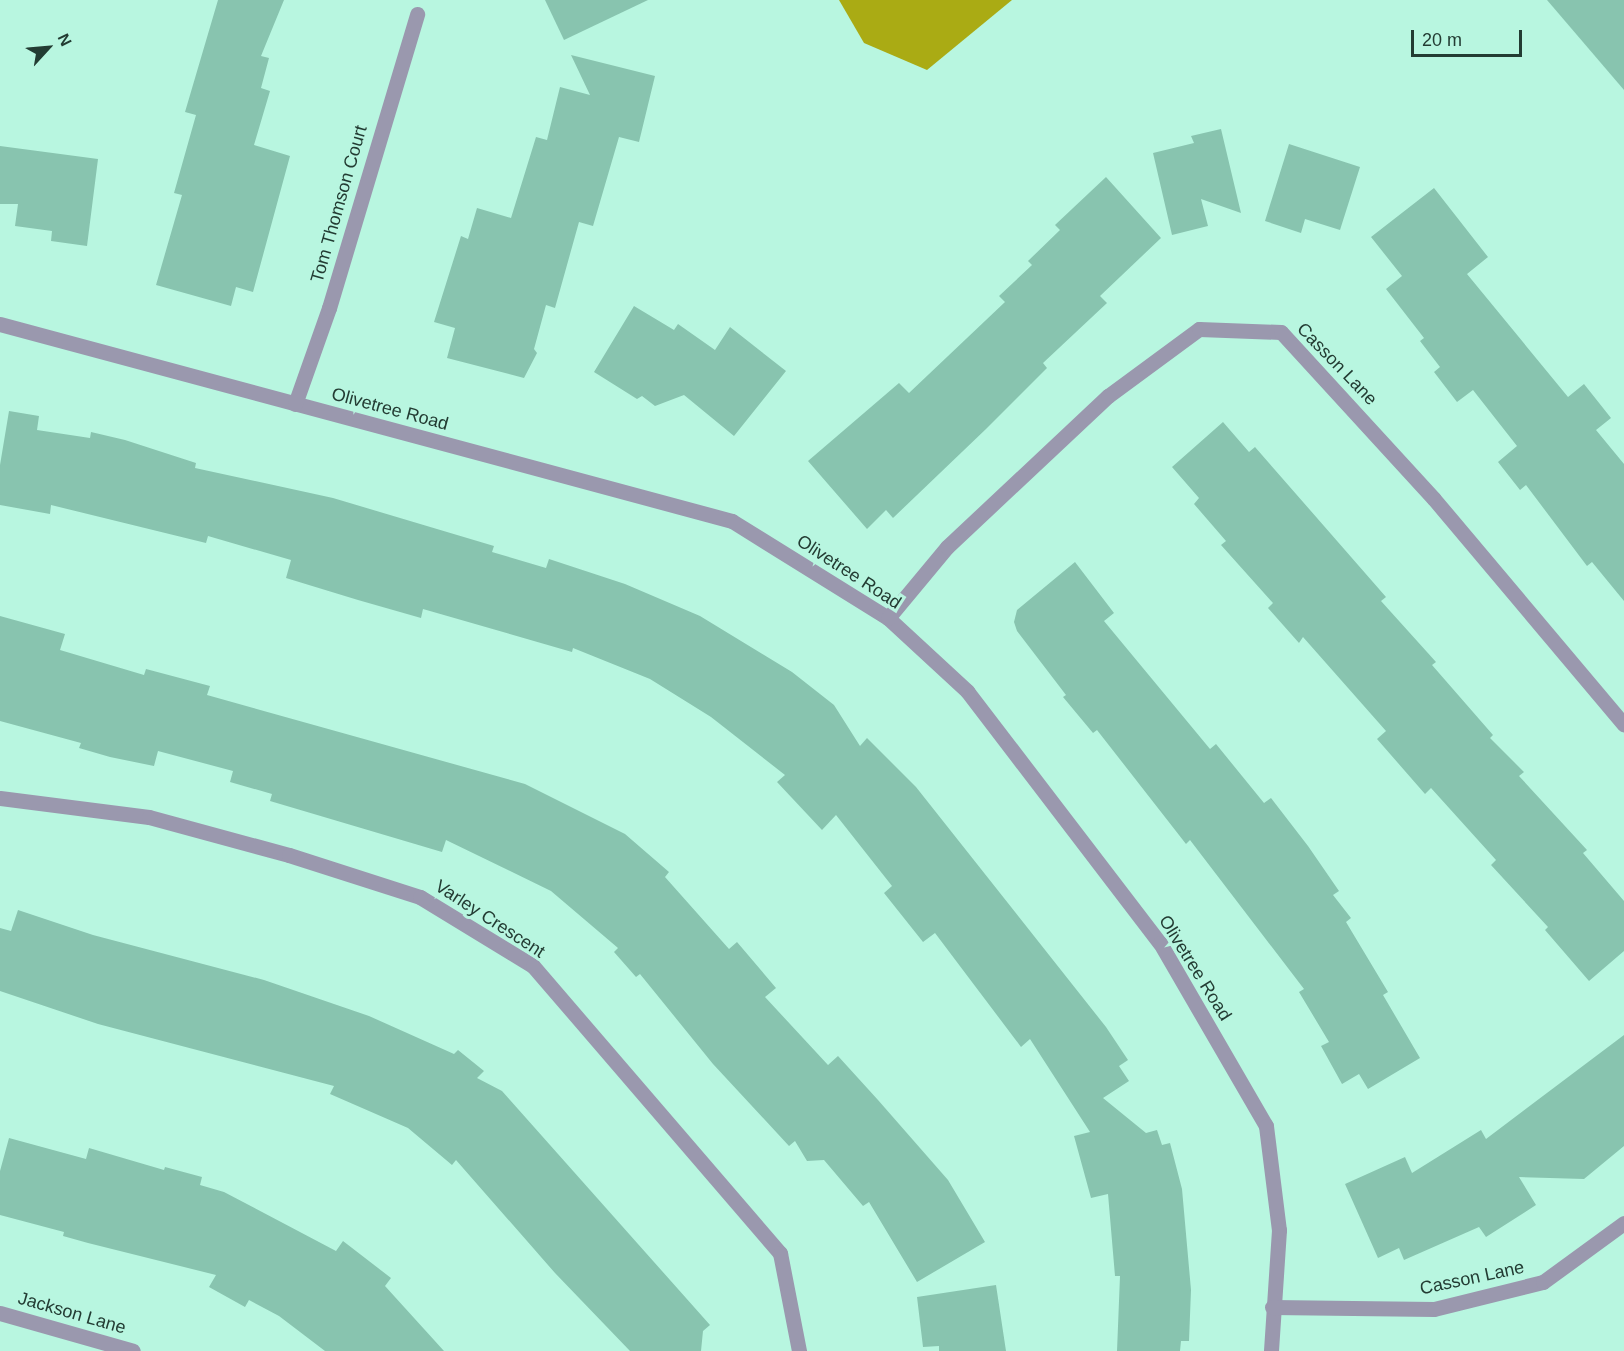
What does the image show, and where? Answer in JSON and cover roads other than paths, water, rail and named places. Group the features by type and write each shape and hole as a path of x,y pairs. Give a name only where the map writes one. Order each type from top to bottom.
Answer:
{"street":[{"name":"Tom Thomson Court","path":"295,404 329,308 417,14"},
{"name":"Olivetree Road","path":"0,324 732,521 888,618 966,691 1160,943 1266,1126 1279,1230 1272,1307 1271,1351"},
{"name":"Casson Lane","path":"888,618 947,547 1108,396 1199,329 1281,332 1434,499 1624,725"},
{"name":"Varley Crescent","path":"0,798 149,817 289,855 420,897 533,966 780,1253 799,1351"},
{"name":"Casson Lane","path":"1272,1307 1434,1310 1543,1282 1624,1223"},
{"name":"Jackson Lane","path":"0,1313 133,1351"}]}
